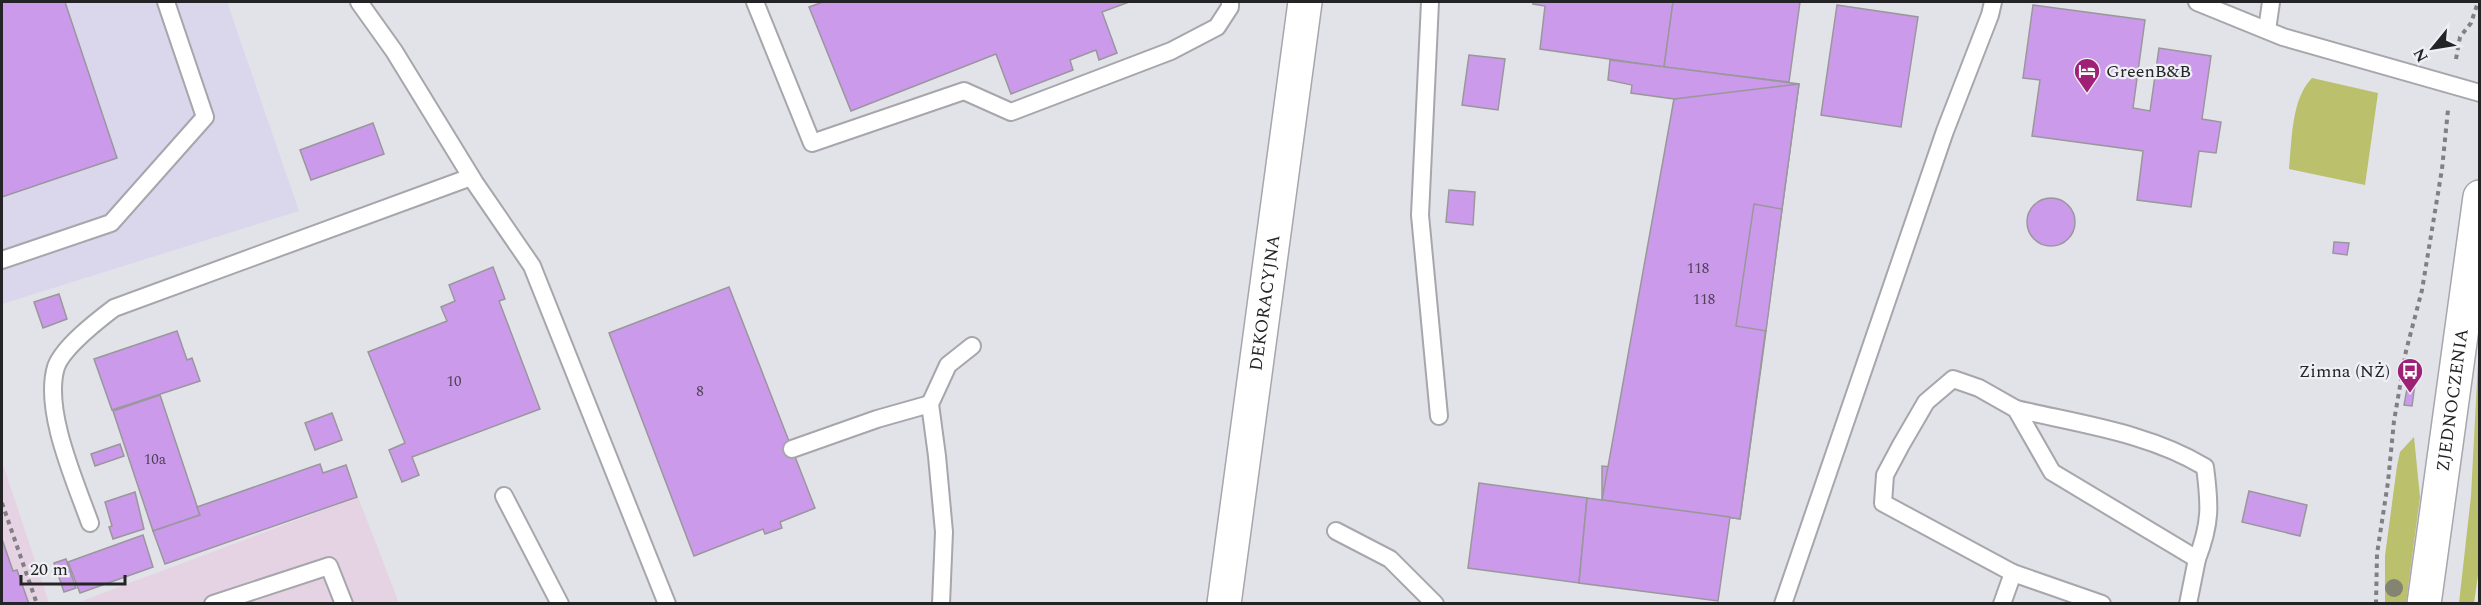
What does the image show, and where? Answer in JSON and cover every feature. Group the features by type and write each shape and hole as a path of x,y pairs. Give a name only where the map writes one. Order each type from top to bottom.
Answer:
{"street":[{"name":"DEKORACYJNA","path":"1224,603 1305,2"},
{"name":"ZJEDNOCZENIA","path":"2424,603 2480,197"}],"lane":[{"path":"2,260 111,223 205,117 166,2"},
{"path":"359,2 394,51 471,177 532,266 667,603"},
{"path":"755,2 812,143 964,91 1011,112 1170,51 1217,27 1230,7 1230,2"},
{"path":"1430,2 1420,215 1439,416"},
{"path":"1783,603 1945,131 1993,2"},
{"path":"2197,2 2283,37 2480,93"},
{"path":"2267,30 2271,2"},
{"path":"90,522 61,444 53,394 57,365 83,332 114,308 471,177"},
{"path":"940,603 944,532 930,404 948,365 972,346"},
{"path":"2102,603 2013,573 1883,503 1885,475 1901,445 1926,402 1953,379 1979,388 2016,409 2144,440 2182,454 2205,467 2209,498 2207,533 2197,559 2188,603"},
{"path":"792,449 877,419 930,404"},
{"path":"2016,409 2052,472 2197,559"},
{"path":"504,496 560,603"},
{"path":"1335,531 1390,560 1436,603"},
{"path":"213,603 329,566 344,603"},
{"path":"2002,603 2013,573"}],"path":[{"path":"2376,603 2377,554 2394,421 2406,351 2422,290 2442,169 2450,85 2460,37 2471,23 2478,2"},
{"path":"2,503 37,603"}],"shaded area":[{"path":"2,2 227,2 299,211 2,304"},
{"path":"2,461 49,603 2,603"},
{"path":"358,497 399,603 74,604"}],"green space":[{"path":"2312,78 2378,93 2365,185 2289,169 2296,109 2305,87"},
{"path":"2479,343 2479,568 2474,603 2459,603 2471,496"},
{"path":"2414,437 2420,497 2406,603 2385,603 2385,556 2397,466 2400,452"}],"building":[{"path":"2,2 65,2 117,158 2,197"},
{"path":"823,2 1129,2 1102,12 1117,53 1099,60 1096,50 1070,60 1073,70 1011,94 996,54 851,111 809,7"},
{"path":"1533,2 1673,2 1664,67 1540,49 1545,6 1533,4"},
{"path":"1673,2 1800,2 1789,82 1664,67"},
{"path":"1837,5 1918,17 1901,127 1821,115"},
{"name":"GreenB&B","path":"2033,5 2145,20 2133,108 2150,111 2159,48 2211,56 2202,119 2221,122 2216,153 2199,151 2191,207 2137,200 2143,151 2032,136 2040,80 2023,78"},
{"path":"1469,55 1505,59 1498,110 1462,105"},
{"path":"1610,60 1799,84 1782,209 1754,204 1736,326 1766,331 1740,519 1602,500 1602,466 1624,468 1674,99 1631,93 1632,85 1608,80"},
{"path":"1799,84 1740,519 1602,500 1674,99"},
{"path":"373,123 384,154 311,180 300,150"},
{"path":"1449,190 1475,192 1473,225 1446,222"},
{"path":"2051,198 2068,205 2075,222 2068,239 2051,246 2034,239 2027,222 2034,205"},
{"path":"1754,204 1782,209 1766,331 1736,326"},
{"path":"2334,242 2349,243 2347,255 2333,253"},
{"path":"493,267 505,299 499,301 540,409 412,457 419,475 402,482 389,450 405,443 368,352 447,321 441,307 455,301 449,285"},
{"path":"729,287 815,508 780,522 782,528 765,534 763,529 694,556 609,333"},
{"path":"59,294 67,319 43,328 34,302"},
{"path":"177,331 187,360 192,358 200,381 112,410 94,359"},
{"path":"2408,383 2415,384 2412,406 2404,405"},
{"path":"160,395 200,515 153,531 113,411"},
{"path":"332,413 342,440 315,450 305,423"},
{"path":"120,444 124,456 95,466 91,454"},
{"path":"320,464 323,473 346,465 357,497 165,564 153,531 200,515 197,507"},
{"path":"1479,483 1587,498 1579,583 1468,568"},
{"path":"2249,491 2307,505 2300,536 2242,522"},
{"path":"135,492 144,529 113,539 105,502"},
{"path":"1587,498 1730,517 1718,601 1579,583"},
{"path":"143,535 153,567 80,593 68,562"},
{"path":"2,539 13,571 17,570 29,604 2,604"},
{"path":"66,559 76,588 64,592 54,563"}],"place":[{"name":"GreenB&B","path":"2087,94"},
{"name":"Zimna (NŻ)","path":"2410,394"}]}
